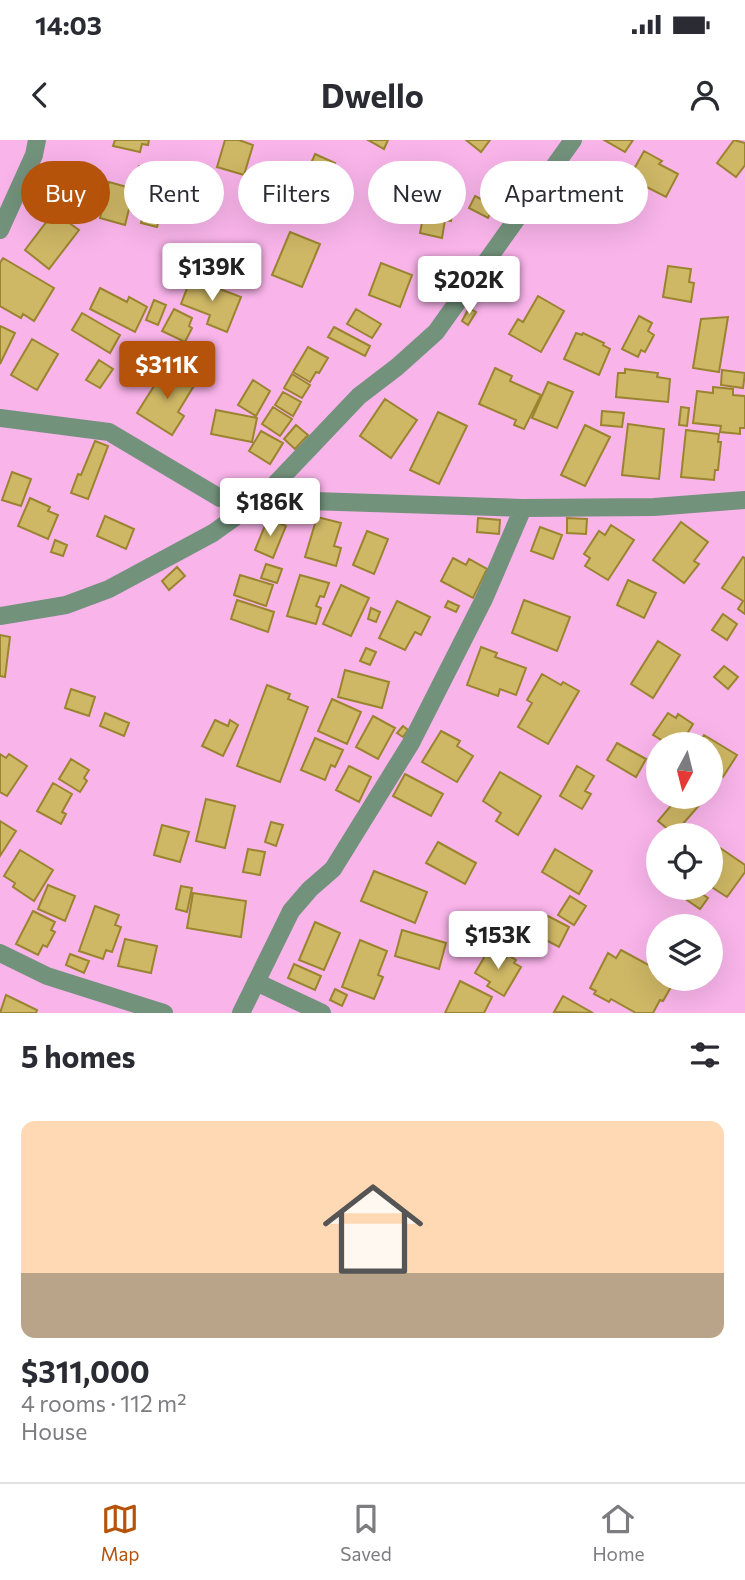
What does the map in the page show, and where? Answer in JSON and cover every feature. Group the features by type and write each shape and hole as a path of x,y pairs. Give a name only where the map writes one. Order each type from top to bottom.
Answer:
{"street":[{"path":"0,230 34,155 37,140"},
{"path":"0,616 66,605 109,589 213,533 262,498 359,396 436,332 573,140"},
{"path":"0,418 109,432 220,498 523,508 654,506 745,500"},
{"path":"241,1013 291,911 310,888 333,869 411,743 484,599 523,508"},
{"path":"0,953 47,976 164,1013"},
{"path":"256,982 322,1013"}],"building":[{"path":"115,140 149,140 148,145 142,144 140,152 113,146"},
{"path":"225,140 239,140 253,145 248,161 238,161 238,173 224,169 224,161 219,161"},
{"path":"368,140 388,140 384,149"},
{"path":"466,140 490,140 481,152"},
{"path":"604,140 633,140 625,152"},
{"path":"734,140 745,143 745,165 736,177 717,163"},
{"path":"644,151 662,161 659,164 678,174 666,197 648,188 648,161 638,161"},
{"path":"315,154 331,161 312,161"},
{"path":"110,182 124,186 125,225 110,221"},
{"path":"475,196 480,199 480,214 469,208"},
{"path":"45,224 71,224 79,230 49,269 25,250"},
{"path":"422,224 444,224 442,238 420,233"},
{"path":"290,232 320,244 302,287 272,275"},
{"path":"3,258 54,288 34,321 23,314 21,318 0,306 0,263"},
{"path":"381,263 412,275 400,307 369,295"},
{"path":"668,266 691,269 689,282 694,283 691,302 663,297"},
{"path":"191,278 241,297 227,332 207,324 210,315 181,304"},
{"path":"100,288 127,302 129,297 147,307 135,332 90,309"},
{"path":"538,296 564,311 541,352 509,334 518,319 523,322"},
{"path":"154,300 166,305 158,325 146,320"},
{"path":"469,308 476,312 468,325 462,321"},
{"path":"174,309 192,318 189,326 192,328 185,342 162,331"},
{"path":"356,309 381,324 372,338 347,324"},
{"path":"82,313 120,335 110,353 72,330"},
{"path":"639,316 652,323 648,331 654,335 645,352 641,350 638,357 622,349"},
{"path":"728,317 719,372 693,368 701,319"},
{"path":"0,326 15,333 0,364"},
{"path":"334,327 370,346 365,356 328,337"},
{"path":"576,333 583,333 604,343 603,345 610,349 599,375 564,359"},
{"path":"32,339 58,354 37,390 11,375"},
{"path":"308,347 328,358 310,382 293,372"},
{"path":"99,360 113,369 100,388 86,380"},
{"path":"166,367 195,384 178,412 184,416 172,435 137,413"},
{"path":"495,368 512,376 510,381 541,395 524,429 514,425 516,420 479,404"},
{"path":"625,369 658,373 657,377 670,379 668,402 616,397 618,373 625,373"},
{"path":"722,370 745,373 743,388 721,385"},
{"path":"292,374 310,385 302,398 284,388"},
{"path":"253,380 270,391 256,416 238,405"},
{"path":"548,382 573,392 557,428 532,418"},
{"path":"713,387 733,389 733,395 745,396 745,428 740,428 740,434 720,432 721,426 693,423 697,391 713,393"},
{"path":"283,392 301,402 293,416 275,405"},
{"path":"385,399 417,420 391,458 360,436"},
{"path":"273,407 292,419 280,436 262,424"},
{"path":"681,407 689,408 687,426 679,425"},
{"path":"216,410 257,418 252,442 211,434"},
{"path":"602,411 624,413 622,427 601,425"},
{"path":"438,412 467,426 439,484 410,470"},
{"path":"628,424 664,429 659,479 622,475"},
{"path":"296,425 308,435 295,449 284,439"},
{"path":"585,425 610,437 585,486 561,475"},
{"path":"686,430 719,434 718,442 721,442 718,470 715,470 714,480 681,477"},
{"path":"261,431 283,443 270,464 249,451"},
{"path":"95,441 108,446 88,499 71,493"},
{"path":"12,472 31,479 21,506 2,500"},
{"path":"30,498 50,507 48,511 58,515 48,539 18,526"},
{"path":"105,516 134,529 126,549 97,536"},
{"path":"317,517 341,523 334,546 341,548 336,566 305,557"},
{"path":"268,518 286,526 273,558 255,550"},
{"path":"478,518 500,520 499,534 477,532"},
{"path":"567,518 587,519 586,534 567,533"},
{"path":"681,522 708,542 694,561 699,564 684,583 653,560"},
{"path":"611,525 634,540 608,580 585,566 590,558 584,554 599,531 605,535"},
{"path":"540,527 562,535 553,559 531,551"},
{"path":"367,531 388,539 374,574 353,565"},
{"path":"55,540 67,545 63,556 51,552"},
{"path":"743,557 745,614 738,609 743,601 722,588"},
{"path":"453,558 466,565 469,559 487,569 473,598 441,581"},
{"path":"266,564 282,569 277,583 261,578"},
{"path":"177,567 185,576 169,590 162,581"},
{"path":"240,575 273,585 266,606 234,595"},
{"path":"300,575 329,583 324,597 320,596 316,606 321,608 316,624 287,616"},
{"path":"628,580 656,593 644,618 617,605"},
{"path":"341,585 369,598 351,636 323,624"},
{"path":"237,600 274,612 268,632 231,619"},
{"path":"524,600 570,617 557,651 512,633"},
{"path":"397,601 430,617 421,635 415,632 405,650 379,638"},
{"path":"448,601 459,606 456,612 445,607"},
{"path":"371,608 380,612 376,622 368,619"},
{"path":"723,614 737,624 727,640 712,630"},
{"path":"0,635 10,637 5,677 0,676"},
{"path":"658,641 680,655 653,698 631,684"},
{"path":"481,647 497,653 495,657 526,668 516,695 500,689 498,696 467,685"},
{"path":"366,648 376,652 370,665 360,661"},
{"path":"724,666 738,677 728,689 714,677"},
{"path":"345,670 389,682 382,708 338,697"},
{"path":"542,674 579,691 548,744 518,727 532,703 527,700"},
{"path":"267,685 290,694 288,699 308,707 280,782 237,766"},
{"path":"71,689 95,697 89,716 65,708"},
{"path":"332,699 361,712 347,744 318,731"},
{"path":"105,713 129,723 124,736 100,726"},
{"path":"668,713 676,718 678,714 693,724 688,732 655,732"},
{"path":"373,716 395,728 378,759 356,747"},
{"path":"215,720 228,726 230,720 238,725 223,756 202,746"},
{"path":"403,726 408,730 403,737 397,733"},
{"path":"441,731 460,741 457,746 473,756 457,782 422,762"},
{"path":"315,738 343,750 335,767 331,765 325,780 301,770"},
{"path":"617,743 646,759 636,777 607,760"},
{"path":"723,747 737,755 723,777"},
{"path":"0,754 6,758 9,754 27,766 7,796 0,792"},
{"path":"71,759 89,770 84,778 87,781 80,792 59,779"},
{"path":"349,766 371,777 359,802 336,790"},
{"path":"577,766 594,776 585,791 591,794 582,809 560,796"},
{"path":"500,772 541,796 518,835 496,821 501,813 483,801"},
{"path":"405,774 443,794 431,816 393,796"},
{"path":"53,783 72,794 62,812 66,814 61,824 37,811"},
{"path":"206,799 235,806 225,848 196,841"},
{"path":"668,809 696,809 684,823 658,821"},
{"path":"0,821 16,831 0,856"},
{"path":"271,822 283,825 276,846 265,842"},
{"path":"162,825 189,832 180,862 154,855"},
{"path":"438,842 476,863 465,884 426,863"},
{"path":"248,849 265,852 260,875 243,872"},
{"path":"555,849 592,871 579,894 542,872"},
{"path":"20,850 53,870 34,901 13,887 15,883 4,876"},
{"path":"723,850 745,865 745,872 727,897 723,894"},
{"path":"374,871 427,892 415,923 361,901"},
{"path":"48,885 75,896 65,921 38,909"},
{"path":"181,886 192,888 187,912 176,909"},
{"path":"193,893 246,901 241,937 187,928"},
{"path":"570,896 586,906 574,925 558,915"},
{"path":"687,900 707,900 700,909"},
{"path":"95,906 119,915 115,925 121,927 112,952 106,950 103,959 79,951"},
{"path":"33,911 55,922 51,930 55,932 47,947 43,945 38,955 16,944"},
{"path":"548,916 569,927 559,947 538,936"},
{"path":"315,922 340,933 324,970 299,960"},
{"path":"402,930 446,943 439,969 395,956"},
{"path":"125,939 157,946 151,973 118,966"},
{"path":"360,940 387,951 378,975 383,977 374,999 342,987"},
{"path":"489,949 506,958 508,955 521,967 504,996 487,986 490,982 475,973"},
{"path":"621,950 646,964 646,991 669,991 653,1013 636,1013 611,999 609,1002 594,994 596,991 590,988 608,953 616,958"},
{"path":"70,954 89,961 84,973 66,965"},
{"path":"294,964 321,976 315,990 288,978"},
{"path":"460,981 492,997 484,1013 445,1013"},
{"path":"335,989 347,995 342,1006 330,1000"},
{"path":"6,995 37,1010 36,1013 0,1013"},
{"path":"563,996 593,1013 554,1012"}]}
